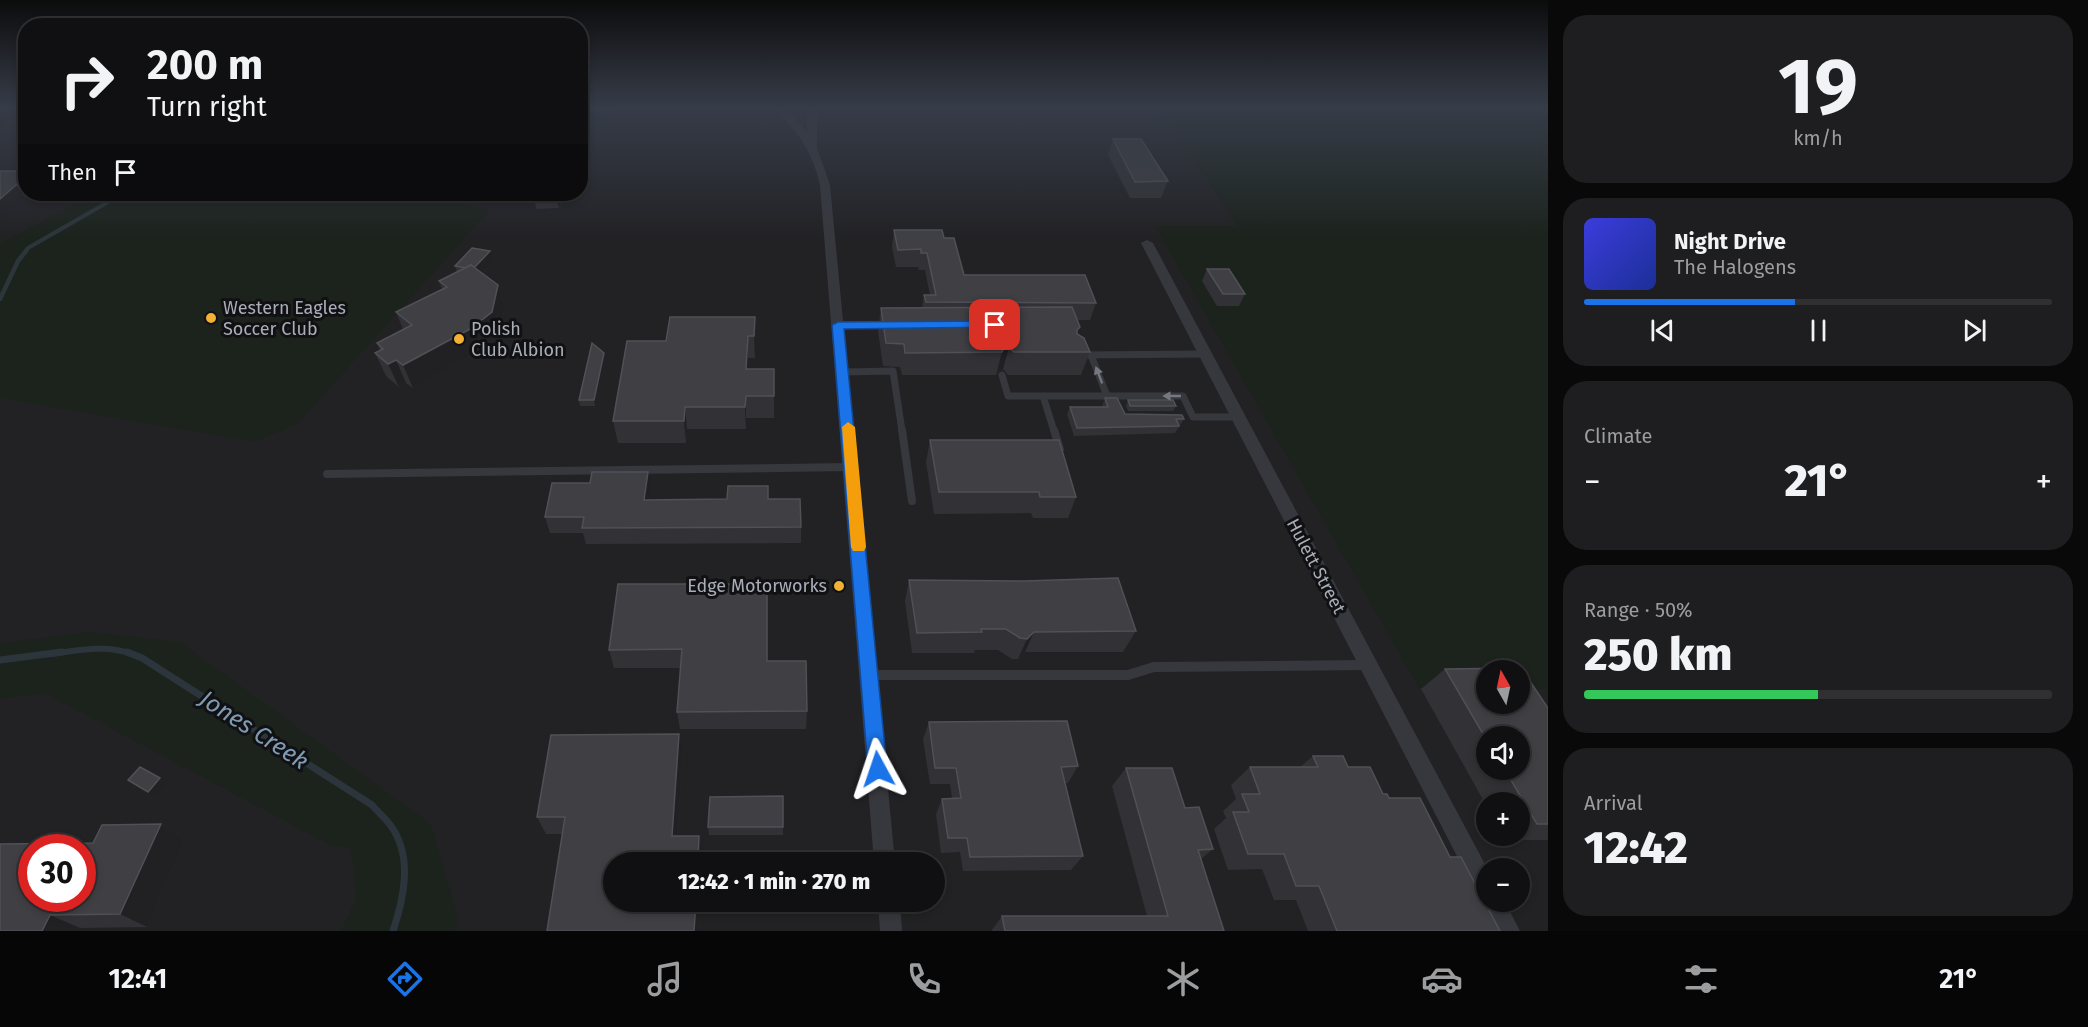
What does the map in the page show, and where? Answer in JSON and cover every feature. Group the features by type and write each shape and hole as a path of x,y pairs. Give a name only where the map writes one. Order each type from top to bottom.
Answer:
{"street":[{"path":"813,151 822,168 825,185 852,467 884,852"},
{"name":"Hulett Street","path":"1147,243 1476,870"},
{"path":"890,912 891,931"},
{"path":"1499,912 1509,931"}],"lane":[{"path":"838,325 897,325"},
{"path":"1074,354 1204,354"},
{"path":"1091,354 1107,396"},
{"path":"843,372 893,371 912,501"},
{"path":"1002,375 1008,396 1183,396 1193,417"},
{"path":"1043,396 1061,453"},
{"path":"1116,396 1120,407"},
{"path":"1182,417 1238,417"},
{"path":"327,474 852,467"},
{"path":"870,675 1128,675 1154,667 1369,665"}],"shaded area":[{"path":"0,151 18,151 18,201 588,201 588,151 1548,151 1548,931 0,931"},
{"path":"1188,151 1548,151 1548,689 1530,689 1530,660 1476,660 1476,688 1419,688 1155,226 1238,226"},
{"name":"Western Eagles Soccer Club","path":"80,201 458,201 488,212 297,424 254,442 0,398 0,244"},
{"path":"90,632 180,642 431,824 458,918 454,931 341,931 356,899 351,848 330,845 45,693 0,699 0,643"}],"building":[{"path":"1119,151 1149,151 1168,181 1135,182"},
{"path":"0,171 18,171 18,185 0,199"},
{"path":"894,230 942,230 944,238 954,238 964,275 1085,275 1096,303 926,302 924,295 936,295 927,253 921,253 921,249 898,250"},
{"path":"472,248 490,251 474,268 471,265 466,268 455,266"},
{"path":"471,265 498,285 492,312 470,329 403,365 396,360 388,364 375,353 383,349 377,343 412,325 396,312 447,287 439,281"},
{"path":"1207,269 1229,269 1245,294 1223,294"},
{"path":"1072,307 1080,327 1077,334 1084,338 1090,352 1014,352 1009,347 1004,348 1002,352 905,353 904,344 886,343 881,308"},
{"path":"670,317 755,317 754,336 748,336 746,369 774,369 774,396 746,396 745,407 685,407 684,421 613,421 627,341 666,341"},
{"path":"592,343 604,353 594,400 579,400"},
{"path":"1105,398 1117,398 1125,414 1182,415 1184,419 1176,419 1179,426 1077,428 1070,407 1108,407"},
{"path":"1128,400 1173,400 1176,406 1130,406"},
{"path":"930,440 1059,440 1076,497 1040,497 1039,492 939,492"},
{"path":"592,472 648,472 644,500 727,499 728,486 768,486 768,499 800,499 801,527 582,528 584,517 545,517 552,483 590,483"},
{"path":"1118,578 1136,631 1034,632 1027,639 1020,638 1006,629 981,629 982,632 917,633 909,580 1024,581"},
{"path":"618,584 767,584 767,661 806,661 807,711 677,712 682,649 609,650"},
{"path":"1445,669 1476,669 1476,714 1530,714 1530,681 1548,708 1548,824 1537,824 1530,812 1530,792 1518,792 1511,780 1530,780 1530,726 1478,726"},
{"path":"1067,721 1078,766 1061,767 1083,856 970,857 967,838 948,838 942,799 961,798 956,768 935,768 929,722"},
{"path":"679,734 672,836 699,836 698,852 603,852 603,912 695,912 694,931 547,931 565,817 537,817 551,735"},
{"path":"1313,756 1343,756 1348,767 1370,767 1383,794 1387,794 1389,798 1420,798 1450,857 1461,857 1476,885 1476,912 1490,912 1500,931 1337,931 1319,886 1296,886 1284,854 1248,854 1233,812 1249,812 1242,794 1260,794 1250,767 1318,767"},
{"path":"140,767 160,778 148,792 128,780"},
{"path":"1126,768 1172,768 1185,808 1199,807 1213,849 1198,850 1224,931 1005,931 1002,916 1168,916"},
{"path":"783,796 783,827 708,827 710,797"},
{"path":"161,824 120,914 50,915 42,931 0,931 0,844 18,844 18,912 96,912 96,837 102,825"}],"waterway":[{"name":"Jones Creek","path":"25,252 28,248 110,201"},
{"name":"Jones Creek","path":"0,299 18,261 26,251"},
{"name":"Jones Creek","path":"50,654 101,649 131,654"},
{"name":"Jones Creek","path":"0,660 62,652"},
{"name":"Jones Creek","path":"127,652 142,658 372,805 391,826 402,851 403,891 393,931"}],"slow traffic":[{"path":"848,427 859,547"}],"place":[{"name":"Western Eagles Soccer Club","path":"211,318"},
{"name":"Polish Club Albion","path":"459,339"},
{"name":"Edge Motorworks","path":"839,586"}],"route":[{"path":"878,769 838,325 995,325"}]}
